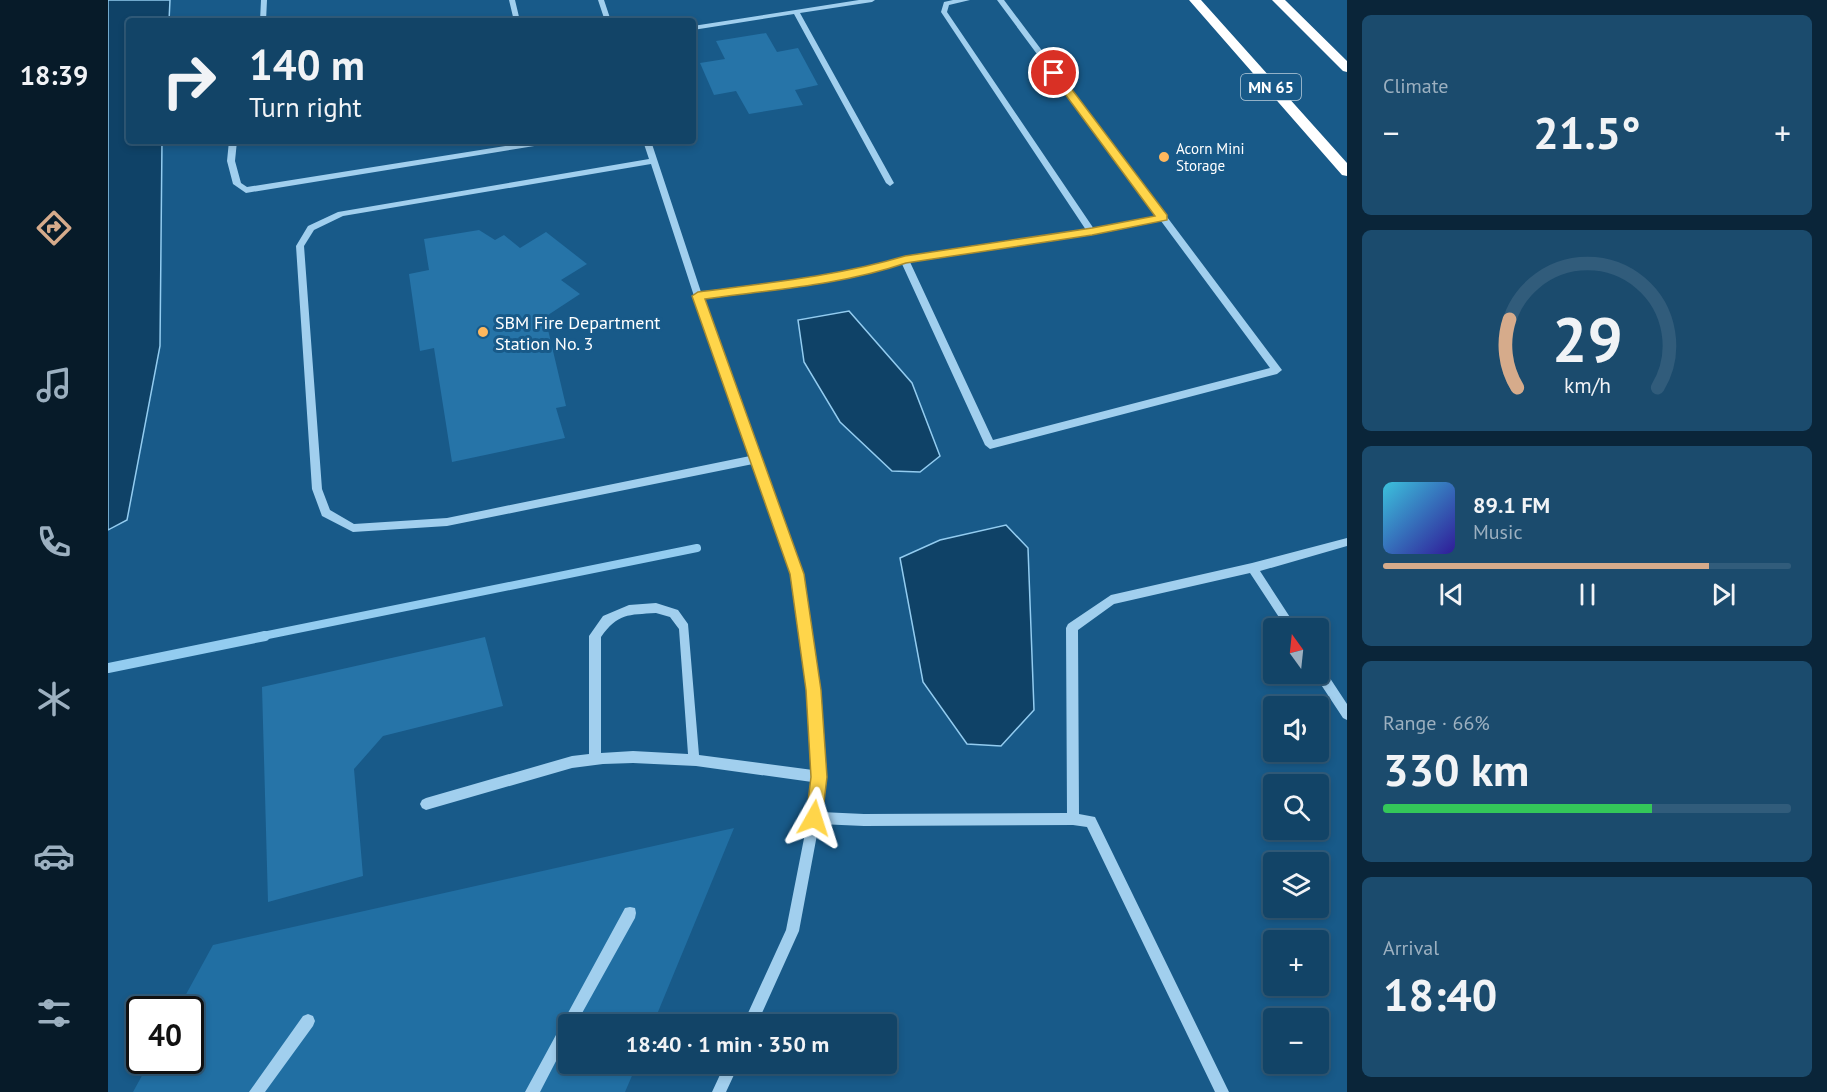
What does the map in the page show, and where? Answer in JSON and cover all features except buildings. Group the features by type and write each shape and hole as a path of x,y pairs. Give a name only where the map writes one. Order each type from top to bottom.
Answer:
{"highway":[{"name":"MN 65","path":"1195,0 1347,172"},
{"path":"1278,0 1347,68"}],"street":[{"path":"263,18 264,0"},
{"path":"512,0 516,18"},
{"path":"601,0 607,18"},
{"path":"696,28 872,0"},
{"path":"967,0 946,3 944,12 1092,232"},
{"path":"905,260 990,445 1277,370 1000,0"},
{"path":"796,12 890,183"},
{"path":"233,144 231,161 237,184 246,190 534,144"},
{"path":"648,144 698,296 797,574 814,690 819,777 814,818 792,931 755,1014"},
{"path":"654,161 341,214 311,228 300,246 317,489 326,513 353,528 393,526 447,522 756,459"},
{"path":"698,296 791,284 905,260 1092,232 1163,218"},
{"path":"1073,819 1072,628 1111,600 1252,568 1347,542"},
{"path":"1252,568 1285,618"},
{"path":"595,758 595,636 607,619 629,610 656,608 674,614 684,628 694,761"},
{"path":"1327,684 1347,714"},
{"path":"426,804 572,762 595,758 694,761 819,777"},
{"path":"814,818 864,820 1073,819 1091,821 1222,1092"},
{"path":"575,1014 630,913"},
{"path":"256,1092 308,1021"},
{"path":"532,1092 558,1045"},
{"path":"719,1092 727,1074"}],"shaded area":[{"path":"108,0 170,0 169,18 126,18 126,144 162,144 160,346 127,520 108,530"},
{"path":"849,311 912,383 940,456 920,472 892,471 840,422 804,362 798,320"},
{"path":"1006,525 1028,548 1034,710 1001,746 967,744 923,682 900,558 940,540"},
{"path":"734,828 657,1014 558,1014 558,1074 633,1074 625,1092 133,1092 143,1074 204,1074 204,996 185,996 213,945"}],"waterway":[{"path":"258,637 697,548"},
{"path":"108,668 265,636"}],"place":[{"name":"Acorn Mini Storage","path":"1164,157"},
{"name":"SBM Fire Department Station No. 3","path":"483,332"}],"route":[{"path":"814,818 819,777 814,690 797,574 698,296 791,284 905,260 1092,232 1163,218 1054,73"}]}
